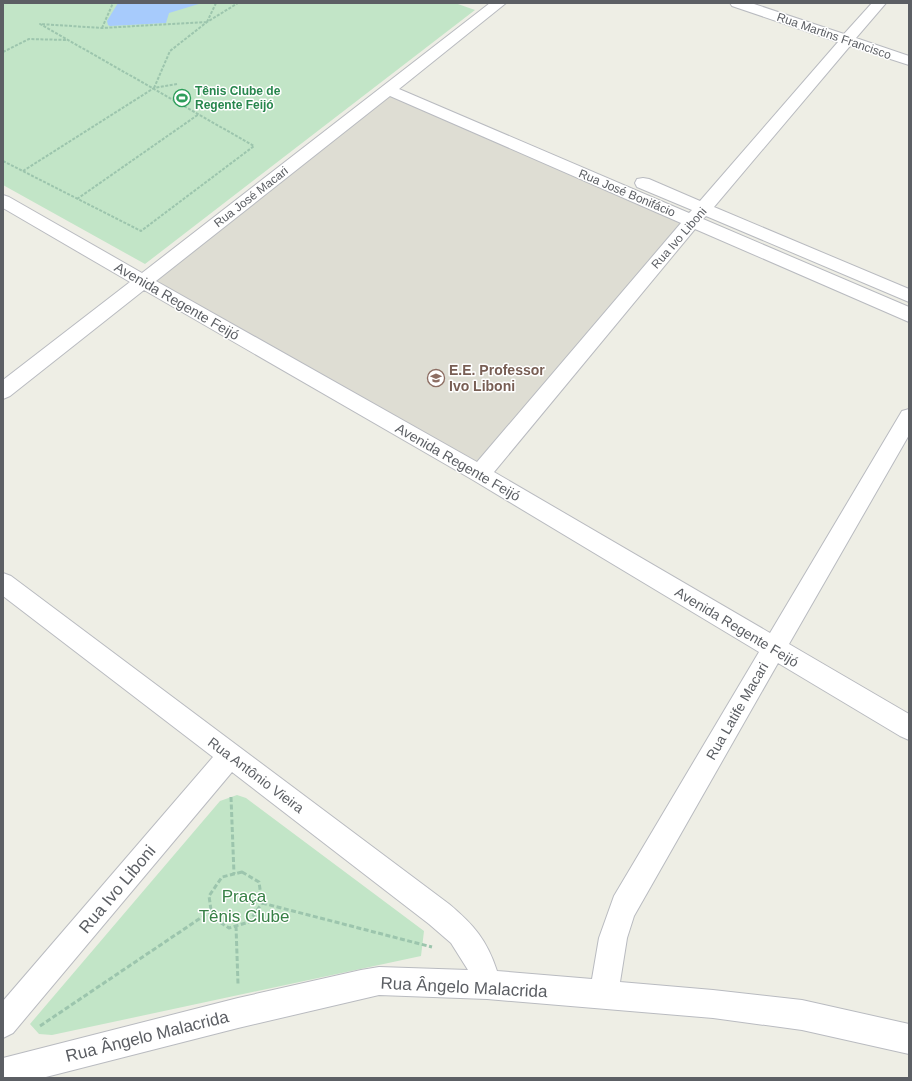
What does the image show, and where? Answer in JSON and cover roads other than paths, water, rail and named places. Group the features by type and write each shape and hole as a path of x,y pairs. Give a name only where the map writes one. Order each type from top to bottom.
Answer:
{"street":[{"name":"Rua Martins Francisco","path":"737,3 851,35 909,48"},
{"name":"Rua Martins Francisco","path":"774,3 909,61"},
{"name":"Rua Ivo Liboni","path":"480,474 879,3"},
{"name":"Rua José Macari","path":"3,391 395,85 494,4"},
{"name":"Rua José Bonifácio","path":"395,85 698,215 909,315"},
{"name":"Avenida Regente Feijó","path":"3,201 480,474 909,728"},
{"name":"Rua José Bonifácio","path":"698,215 909,296"},
{"name":"Rua Latife Macari","path":"604,995 612,938 618,919 909,417"},
{"name":"Rua Antônio Vieira","path":"3,583 461,933 479,960 487,986"},
{"name":"Rua Ivo Liboni","path":"3,1023 230,756"},
{"name":"Rua Ângelo Malacrida","path":"3,1073 238,1013 361,984 379,982 487,986 713,1004 802,1016 909,1038"}],"water":[{"path":"118,3 202,3 169,13 166,23 110,26 108,25 107,21"}],"place":[{"name":"Tênis Clube de Regente Feijó","path":"182,98"},
{"name":"E.E. Professor Ivo Liboni","path":"436,378"}],"park label":[{"name":"Praça Tênis Clube","path":"244,906"}]}
